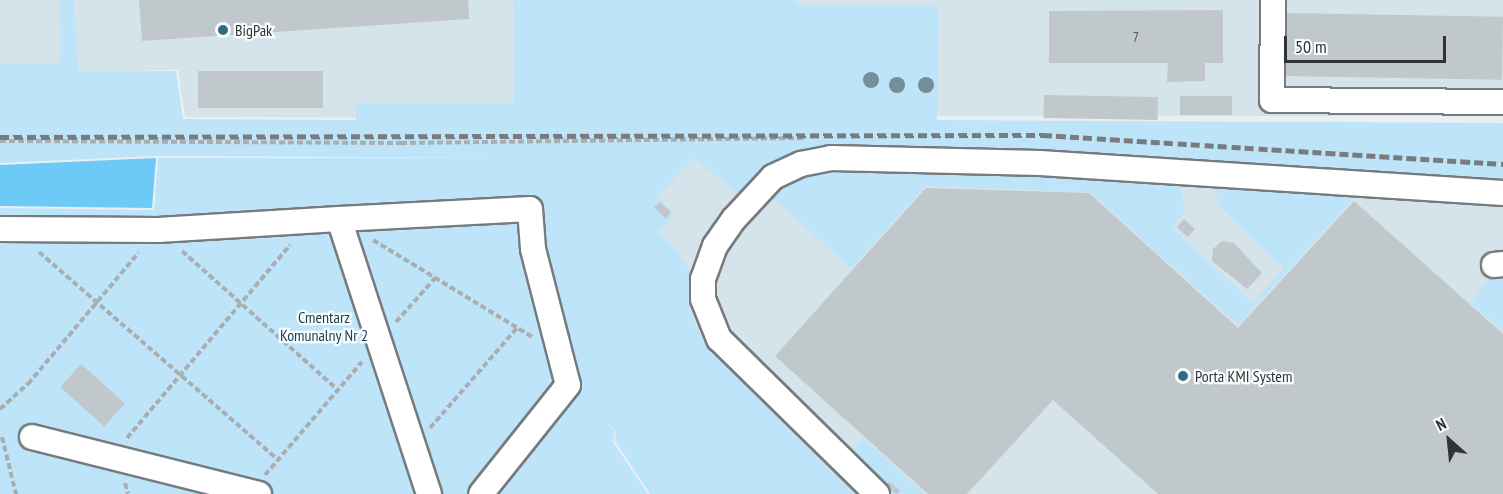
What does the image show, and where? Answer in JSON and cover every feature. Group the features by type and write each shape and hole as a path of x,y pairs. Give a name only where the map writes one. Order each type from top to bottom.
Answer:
{"street":[{"path":"1273,0 1272,100 1503,102"},
{"path":"876,494 719,339 703,299 703,279 715,246 734,219 773,177 801,164 831,158 1040,163 1503,193"},
{"path":"6,229 158,230 530,209 532,249 568,385 481,494"},
{"path":"339,219 429,494"},
{"path":"32,437 255,493"}],"path":[{"path":"0,141 401,143 817,138"},
{"path":"339,219 558,352"},
{"path":"128,494 117,450 242,305 310,221"},
{"path":"6,229 98,303 278,460"},
{"path":"0,409 28,384 158,230 338,390"},
{"path":"255,493 278,460 435,278"},
{"path":"414,447 517,328"},
{"path":"2,437 16,494"}],"shaded area":[{"path":"0,0 536,0 535,118 185,117 178,70 0,73"},
{"path":"633,0 1503,0 1503,116 633,116"},
{"path":"630,150 1503,183 1503,494 850,494 684,329"},
{"path":"156,158 152,208 0,206 0,165"}],"green space":[{"name":"Cmentarz Komunalny Nr 2","path":"60,0 74,0 78,71 176,71 183,119 356,120 356,104 514,104 513,0 796,0 797,5 939,6 937,120 1503,123 1503,184 811,153 739,195 694,157 657,197 675,214 658,231 686,263 691,276 688,303 694,323 705,342 860,494 650,494 615,441 616,431 605,420 615,431 613,442 648,494 0,494 0,208 154,210 158,158 508,158 157,156 0,163 0,64 61,63"},
{"path":"830,166 1176,178 1186,211 1171,227 1253,303 1284,268 1219,206 1215,191 1221,180 1361,190 1238,325 1090,192 926,186 851,268 779,203 763,198 777,184"},
{"path":"1503,270 1503,331 1471,303 1494,271"},
{"path":"863,438 925,494 890,494 853,459 853,449"}],"building":[{"name":"BigPak","path":"139,0 468,0 469,19 142,41"},
{"path":"1223,10 1223,63 1205,63 1205,81 1167,82 1168,63 1049,63 1049,11"},
{"path":"1284,13 1503,17 1502,80 1283,76"},
{"path":"198,71 323,71 323,108 198,108"},
{"path":"1044,95 1158,97 1158,120 1044,118"},
{"path":"1180,96 1232,96 1232,115 1180,115"},
{"path":"926,188 1089,193 1238,328 1354,201 1503,334 1503,494 1158,494 1053,400 967,494 928,494 775,356"},
{"path":"660,202 671,212 666,219 654,207"},
{"path":"1184,219 1195,229 1188,237 1177,227"},
{"path":"1222,241 1234,243 1262,273 1247,289 1212,261 1213,249"},
{"path":"81,364 125,403 104,427 60,387"},
{"path":"889,481 900,491 897,494 884,487"}],"railway":[{"path":"0,137 1043,135 1503,164"}],"place":[{"name":"BigPak","path":"223,30"},
{"name":"Porta KMI System","path":"1183,376"}]}
